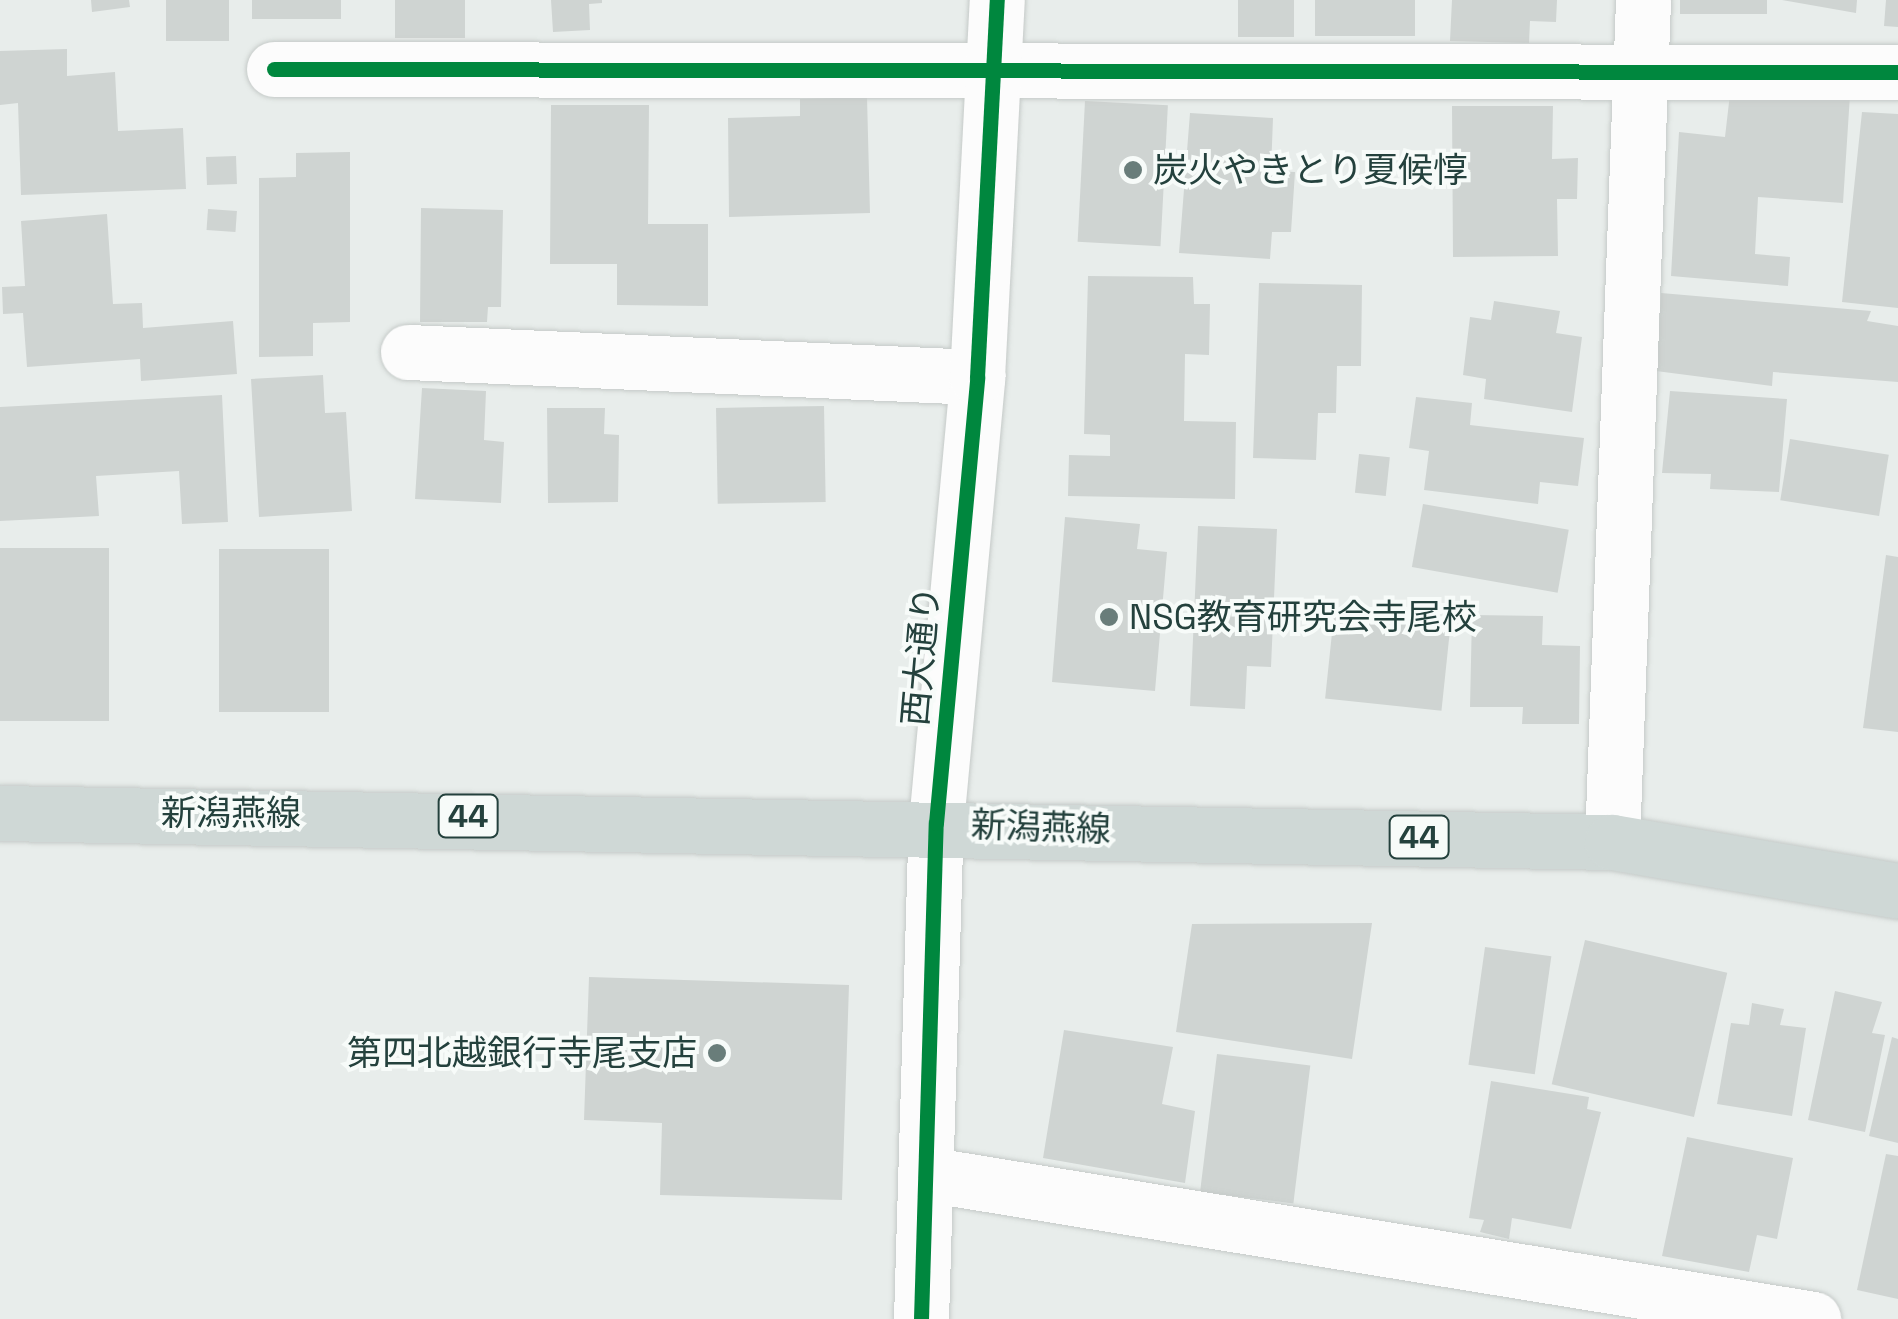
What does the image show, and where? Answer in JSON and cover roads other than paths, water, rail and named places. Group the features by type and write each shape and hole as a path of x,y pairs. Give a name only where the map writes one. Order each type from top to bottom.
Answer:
{"main road":[{"name":"新潟燕線","path":"0,813 936,824 1612,842 1898,892"}],"street":[{"name":"西大通り","path":"921,1319 936,824 977,377 997,0"},
{"path":"1612,842 1643,0"},
{"path":"274,70 1638,65 1898,72"},
{"path":"408,352 977,377"},
{"path":"926,1174 1813,1319"}],"place":[{"name":"炭火やきとり夏候惇","path":"1133,170"},
{"name":"NSG教育研究会寺尾校","path":"1109,617"},
{"name":"第四北越銀行寺尾支店","path":"717,1053"}]}
